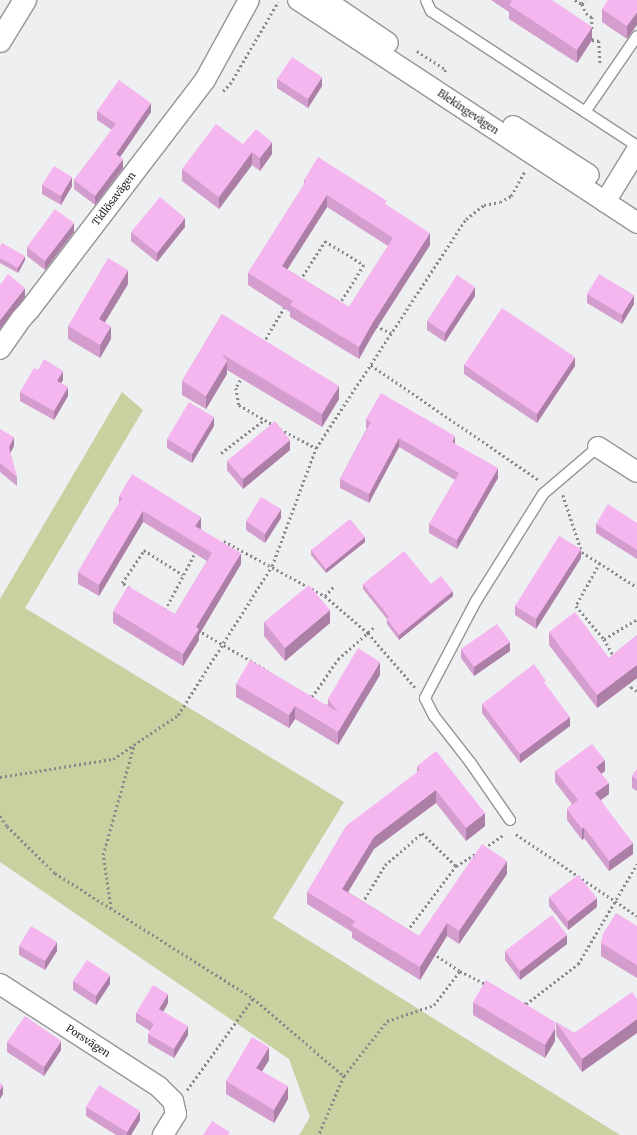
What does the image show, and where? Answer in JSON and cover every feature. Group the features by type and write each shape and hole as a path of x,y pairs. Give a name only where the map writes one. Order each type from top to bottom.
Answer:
{"main road":[{"path":"12,20 21,0"},
{"path":"0,40 26,0"}],"street":[{"path":"197,89 197,74 206,57 230,33 249,0"},
{"name":"Blekingevägen","path":"298,0 534,156 608,196 637,207"},
{"name":"Blekingevägen","path":"325,0 608,196 637,223"},
{"name":"Tidlösavägen","path":"0,348 197,89"},
{"path":"608,196 637,150"},
{"path":"598,446 637,472"},
{"name":"Porsvägen","path":"0,984 159,1087 173,1101"},
{"path":"163,1135 176,1114 173,1101"}],"lane":[{"path":"426,0 431,11 637,146"},
{"path":"585,112 637,36"},
{"path":"510,820 470,762 434,716 425,698 476,601 543,494 598,446"}],"path":[{"path":"197,89 215,95 230,84 280,0"},
{"path":"576,0 582,4 586,13 592,16 592,40 599,41 600,65 612,73"},
{"path":"582,4 585,0"},
{"path":"0,777 113,759 178,715 272,566 316,448 466,219 484,205 500,202 511,196 534,156"},
{"path":"299,283 325,241 364,265 338,307"},
{"path":"259,348 287,303"},
{"path":"371,324 391,333"},
{"path":"371,365 550,488"},
{"path":"244,374 236,388 239,405 316,448"},
{"path":"220,453 264,420"},
{"path":"559,481 582,552 637,587"},
{"path":"217,543 224,541 325,596 368,633 425,698"},
{"path":"134,591 122,583 144,550 183,575"},
{"path":"165,611 196,550"},
{"path":"600,563 576,606 604,640 616,660"},
{"path":"325,596 333,587"},
{"path":"159,607 171,615"},
{"path":"604,640 637,619"},
{"path":"305,693 312,697 338,659 373,628"},
{"path":"197,630 271,673"},
{"path":"628,680 632,687 637,691"},
{"path":"111,909 103,855 134,744"},
{"path":"0,816 7,826 55,873 253,998 344,1076"},
{"path":"406,933 456,866 510,830 614,902 637,916"},
{"path":"368,907 362,903 385,865 422,834 456,866"},
{"path":"519,1001 526,1004 578,964 637,864"},
{"path":"430,950 460,971 493,988"},
{"path":"319,1135 344,1076 387,1021 434,1005 460,971"},
{"path":"173,1101 190,1087 253,998"}],"green space":[{"path":"122,392 143,410 25,608 344,802 273,918 620,1135 299,1135 310,1117 289,1059 0,862 0,599"}],"building":[{"path":"511,0 552,0 592,27 577,50 509,5 512,1"},
{"path":"608,0 637,0 637,12 627,26 602,9"},
{"path":"292,57 322,77 308,99 277,79"},
{"path":"119,80 151,103 116,154 123,159 95,196 74,180 116,124 97,111"},
{"path":"216,124 243,144 256,129 272,142 260,158 252,152 219,197 182,169"},
{"path":"318,157 387,201 385,204 430,233 373,322 359,347 290,305 293,301 248,273 306,181 304,180","holes":["327,195 393,238 349,307 282,266"]},
{"path":"54,166 72,177 61,196 42,185"},
{"path":"160,197 185,218 157,253 131,232"},
{"path":"55,209 74,223 45,261 27,247"},
{"path":"2,243 25,256 18,268 0,258 0,246"},
{"path":"108,258 128,270 99,319 111,326 100,345 68,326"},
{"path":"8,274 25,288 0,320 0,285"},
{"path":"599,274 634,295 622,315 587,294"},
{"path":"457,275 475,287 445,333 427,321"},
{"path":"502,308 575,357 537,414 464,365"},
{"path":"222,314 339,386 322,414 222,354 227,361 206,396 182,381"},
{"path":"44,359 63,371 57,381 68,387 54,411 20,392 34,368 38,370"},
{"path":"381,393 455,436 452,442 498,468 457,540 429,524 459,473 399,438 369,494 340,479 371,422 366,419"},
{"path":"189,402 214,417 192,454 167,439"},
{"path":"275,421 290,440 243,479 227,461"},
{"path":"0,429 14,437 9,447 17,477 0,463"},
{"path":"132,474 201,517 195,526 241,553 196,627 199,629 183,654 113,611 128,586 175,614 212,553 143,511 99,585 78,572 122,498 119,496"},
{"path":"261,497 281,509 265,534 246,521"},
{"path":"608,504 637,523 637,550 596,524"},
{"path":"350,519 365,537 326,569 311,550"},
{"path":"559,536 581,549 536,619 515,606"},
{"path":"404,551 431,584 441,576 453,591 399,635 387,619 389,617 363,584"},
{"path":"309,585 330,610 285,648 264,622"},
{"path":"575,612 609,658 637,635 637,665 597,695 549,632"},
{"path":"497,624 510,642 474,667 461,649"},
{"path":"358,648 380,662 338,732 295,706 289,715 236,684 250,660 338,712 328,699"},
{"path":"534,664 546,681 544,682 570,717 520,754 482,704"},
{"path":"592,744 605,760 596,767 609,783 595,793 633,843 609,861 584,827 582,829 567,809 578,800 555,771"},
{"path":"436,751 485,813 466,828 436,790 374,837 342,889 419,936 482,844 507,861 459,931 447,923 420,967 352,926 355,921 307,892 346,826 420,770 417,766"},
{"path":"637,769 637,780 632,776"},
{"path":"578,875 597,898 568,921 549,897"},
{"path":"616,913 637,926 637,965 601,943 603,934"},
{"path":"552,915 567,935 520,971 505,951"},
{"path":"31,926 57,942 45,961 19,946"},
{"path":"87,960 110,975 96,996 73,981"},
{"path":"486,980 555,1022 555,1028 545,1045 473,1002"},
{"path":"153,985 168,994 159,1009 188,1026 174,1049 148,1034 154,1024 136,1013"},
{"path":"632,992 637,999 637,1019 582,1059 556,1022 574,1033"},
{"path":"25,1016 61,1041 44,1067 7,1042"},
{"path":"252,1037 269,1047 256,1068 288,1086 274,1110 226,1081"},
{"path":"0,1083 3,1085 0,1090"},
{"path":"99,1085 140,1111 127,1132 86,1107"},
{"path":"212,1121 230,1132 228,1135 203,1135"}]}
